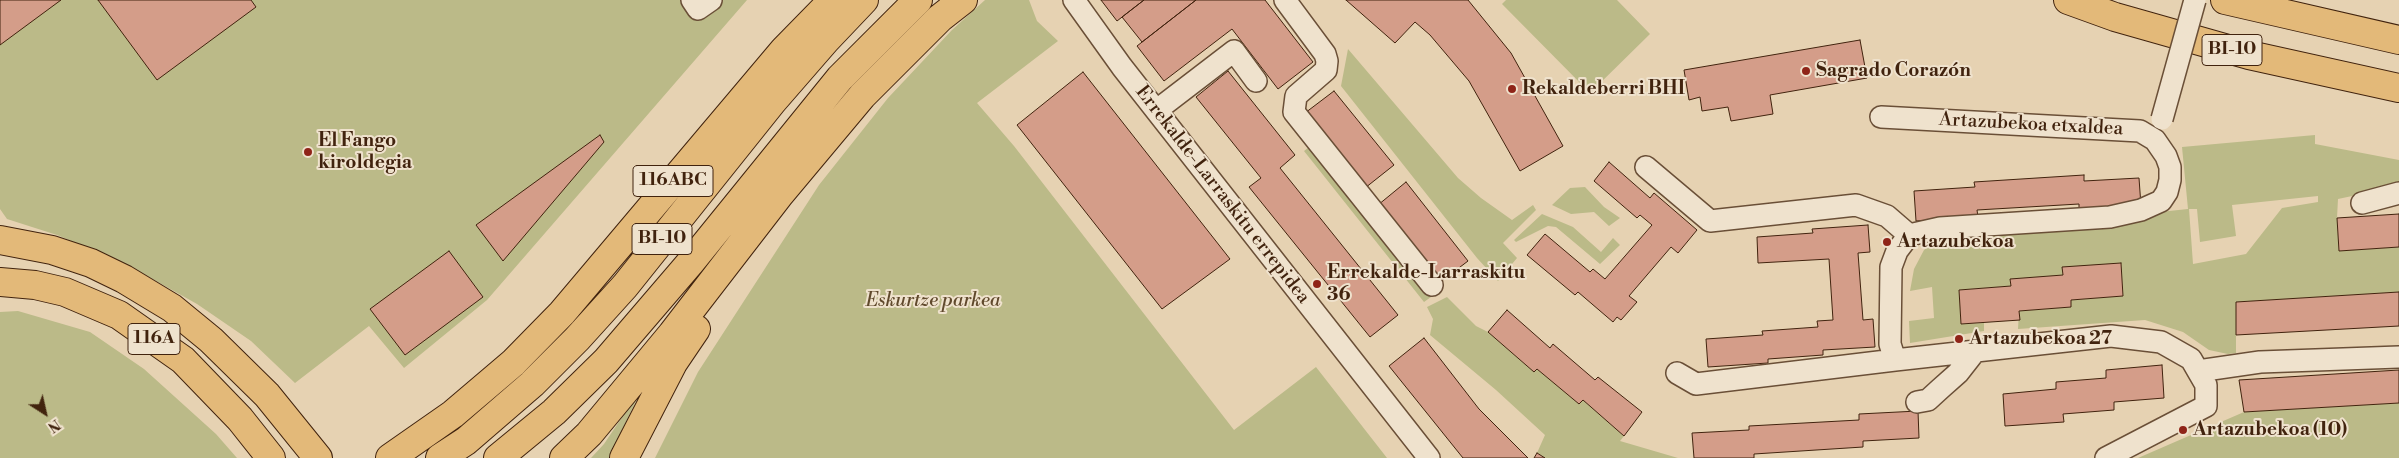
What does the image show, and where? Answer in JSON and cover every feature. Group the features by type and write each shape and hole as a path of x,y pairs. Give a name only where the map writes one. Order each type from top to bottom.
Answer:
{"highway":[{"name":"116ABC","path":"390,458 453,414 513,363 606,264 706,140 784,50 833,0"},
{"name":"BI-10","path":"440,458 466,441 532,384 576,339 625,286 773,101 864,0"},
{"name":"BI-10","path":"498,458 554,412 606,361 690,263 840,78 918,0"},
{"path":"564,458 589,434 672,334 780,194 862,96 940,18 963,0"},
{"name":"BI-10","path":"2068,0 2116,17 2249,55 2399,88"},
{"name":"BI-10","path":"2226,0 2399,40"},
{"path":"624,458 673,364 738,268 780,194"},
{"path":"0,240 52,250 91,262 124,278 172,308 211,340 266,395 316,455"},
{"name":"116A","path":"0,282 35,285 65,292 119,315 182,360 240,419 271,458"}],"street":[{"path":"692,0 698,9 711,0"},
{"name":"Errekalde-Larraskitu errepidea","path":"1074,0 1122,67 1429,458"},
{"path":"1285,0 1325,54 1327,61 1326,70 1296,96 1294,112 1432,285"},
{"path":"2162,119 2195,0"},
{"path":"1157,110 1234,51 1256,81"},
{"name":"Artazubekoa etxaldea","path":"1881,117 2140,131 2155,140 2166,156 2170,167 2170,180 2167,192 2160,201 2141,210 2110,217 1940,228 1909,234"},
{"path":"1646,167 1710,221 1856,205 1887,216 1909,234 1897,250 1890,277 1890,344 1895,360"},
{"path":"2362,203 2399,193"},
{"path":"1678,373 1696,384 1976,350 2111,336 2161,342 2191,359 2206,385 2206,406 2106,458"},
{"path":"1917,402 1928,400 1958,373 1976,350"},
{"path":"2198,371 2260,362 2399,356"}],"green space":[{"name":"El Fango kiroldegia","path":"0,0 747,0 487,300 404,368 369,326 295,383 251,341 197,304 124,263 57,235 7,219 0,209"},
{"name":"Eskurtze parkea","path":"985,0 1029,0 1037,21 1058,41 977,103 1014,146 1234,430 1316,367 1387,458 655,458 698,372 819,185 888,98 952,30"},
{"path":"1506,0 1617,0 1650,34 1590,93 1502,4"},
{"path":"1348,49 1458,178 1481,198 1512,220 1533,205 1536,210 1503,243 1517,258 1498,281 1477,258 1341,86"},
{"path":"2315,135 2315,144 2399,160 2399,186 2338,199 2337,218 2339,251 2399,247 2399,292 2236,302 2236,353 2228,354 2209,350 2183,332 2145,320 2018,329 2019,311 2071,307 2071,300 2123,296 2121,263 2062,268 2063,275 2010,280 2011,286 1959,290 1961,324 1984,323 1984,331 1910,343 1909,321 1934,318 1932,287 1910,291 1914,269 1924,250 1937,240 1952,234 2188,209 2182,147","holes":["2318,196 2318,202 2282,208 2246,254 2193,264 2189,209 2197,209 2200,242 2236,236 2232,205"]},
{"path":"1313,144 1431,297 1424,302 1304,151"},
{"path":"1585,187 1604,207 1620,218 1609,226 1594,212 1571,214 1552,205 1570,188"},
{"path":"1542,214 1573,227 1601,252 1613,238 1620,245 1600,264 1556,227 1548,226 1516,242 1514,240"},
{"path":"1447,297 1476,326 1488,332 1534,372 1537,369 1579,404 1583,400 1624,436 1620,441 1678,458 1545,458 1537,453 1545,435 1496,390 1430,335 1433,319 1427,307"},
{"path":"18,311 90,332 144,369 216,434 237,458 0,458 0,312"},
{"path":"643,386 609,458 591,458 604,444"},
{"path":"2399,403 2399,458 2138,458 2244,412"}],"building":[{"path":"0,0 61,0 0,45"},
{"path":"98,0 251,0 256,7 157,80"},
{"path":"1101,0 1144,0 1117,21"},
{"path":"1144,0 1196,0 1142,42 1122,17"},
{"path":"1196,0 1265,0 1313,62 1278,89 1232,29 1164,81 1137,46"},
{"path":"1346,0 1468,0 1511,53 1563,146 1520,171 1469,81 1430,35 1415,22 1395,43"},
{"path":"1860,40 1867,78 1770,95 1773,114 1731,121 1728,107 1702,111 1700,97 1689,100 1684,70"},
{"path":"1228,71 1295,155 1280,168 1398,315 1370,337 1249,187 1261,178 1196,97"},
{"path":"1083,72 1230,259 1162,309 1017,125"},
{"path":"1334,91 1394,165 1365,188 1305,113"},
{"path":"600,135 604,142 503,261 476,225"},
{"path":"1609,162 1650,198 1654,193 1697,230 1678,253 1671,247 1629,296 1637,302 1621,320 1617,317 1613,322 1578,292 1575,295 1527,255 1545,234 1590,272 1593,269 1605,279 1652,225 1640,215 1637,218 1594,181"},
{"path":"2084,175 2084,181 2139,178 2141,206 2079,211 2079,204 1977,210 1978,217 1916,221 1914,191 1975,187 1974,182"},
{"path":"1406,182 1468,261 1439,283 1378,205"},
{"path":"2399,214 2399,247 2339,251 2337,218"},
{"path":"1868,225 1870,252 1858,253 1863,320 1873,319 1875,347 1823,350 1823,355 1768,359 1768,363 1708,367 1706,339 1763,335 1762,331 1818,327 1817,321 1833,320 1829,259 1758,263 1757,237 1813,233 1812,229"},
{"path":"449,251 483,297 405,355 370,309"},
{"path":"2121,263 2123,296 2071,300 2071,307 2019,311 2020,320 1961,324 1959,290 2011,286 2010,279 2063,275 2062,267"},
{"path":"2399,292 2399,326 2236,335 2236,302"},
{"path":"1507,310 1550,348 1553,344 1595,380 1598,377 1642,412 1624,436 1583,400 1579,404 1537,369 1534,372 1488,332"},
{"path":"1424,338 1479,409 1528,458 1463,458 1389,366"},
{"path":"2162,365 2164,398 2114,402 2114,410 2063,414 2064,422 2005,426 2003,394 2056,389 2056,382 2106,378 2106,370"},
{"path":"2399,370 2399,403 2244,412 2239,380"},
{"path":"1918,411 1919,438 1863,441 1863,447 1754,454 1754,458 1694,458 1692,433 1749,430 1749,426 1859,420 1859,414"},
{"path":"1537,453 1545,458 1534,458"}],"place":[{"name":"Sagrado Corazón","path":"1806,71"},
{"name":"Rekaldeberri BHI","path":"1512,89"},
{"name":"El Fango kiroldegia","path":"308,152"},
{"name":"Artazubekoa","path":"1887,242"},
{"name":"Errekalde-Larraskitu 36","path":"1317,284"},
{"name":"Artazubekoa 27","path":"1959,339"},
{"name":"Artazubekoa (10)","path":"2183,430"}]}
